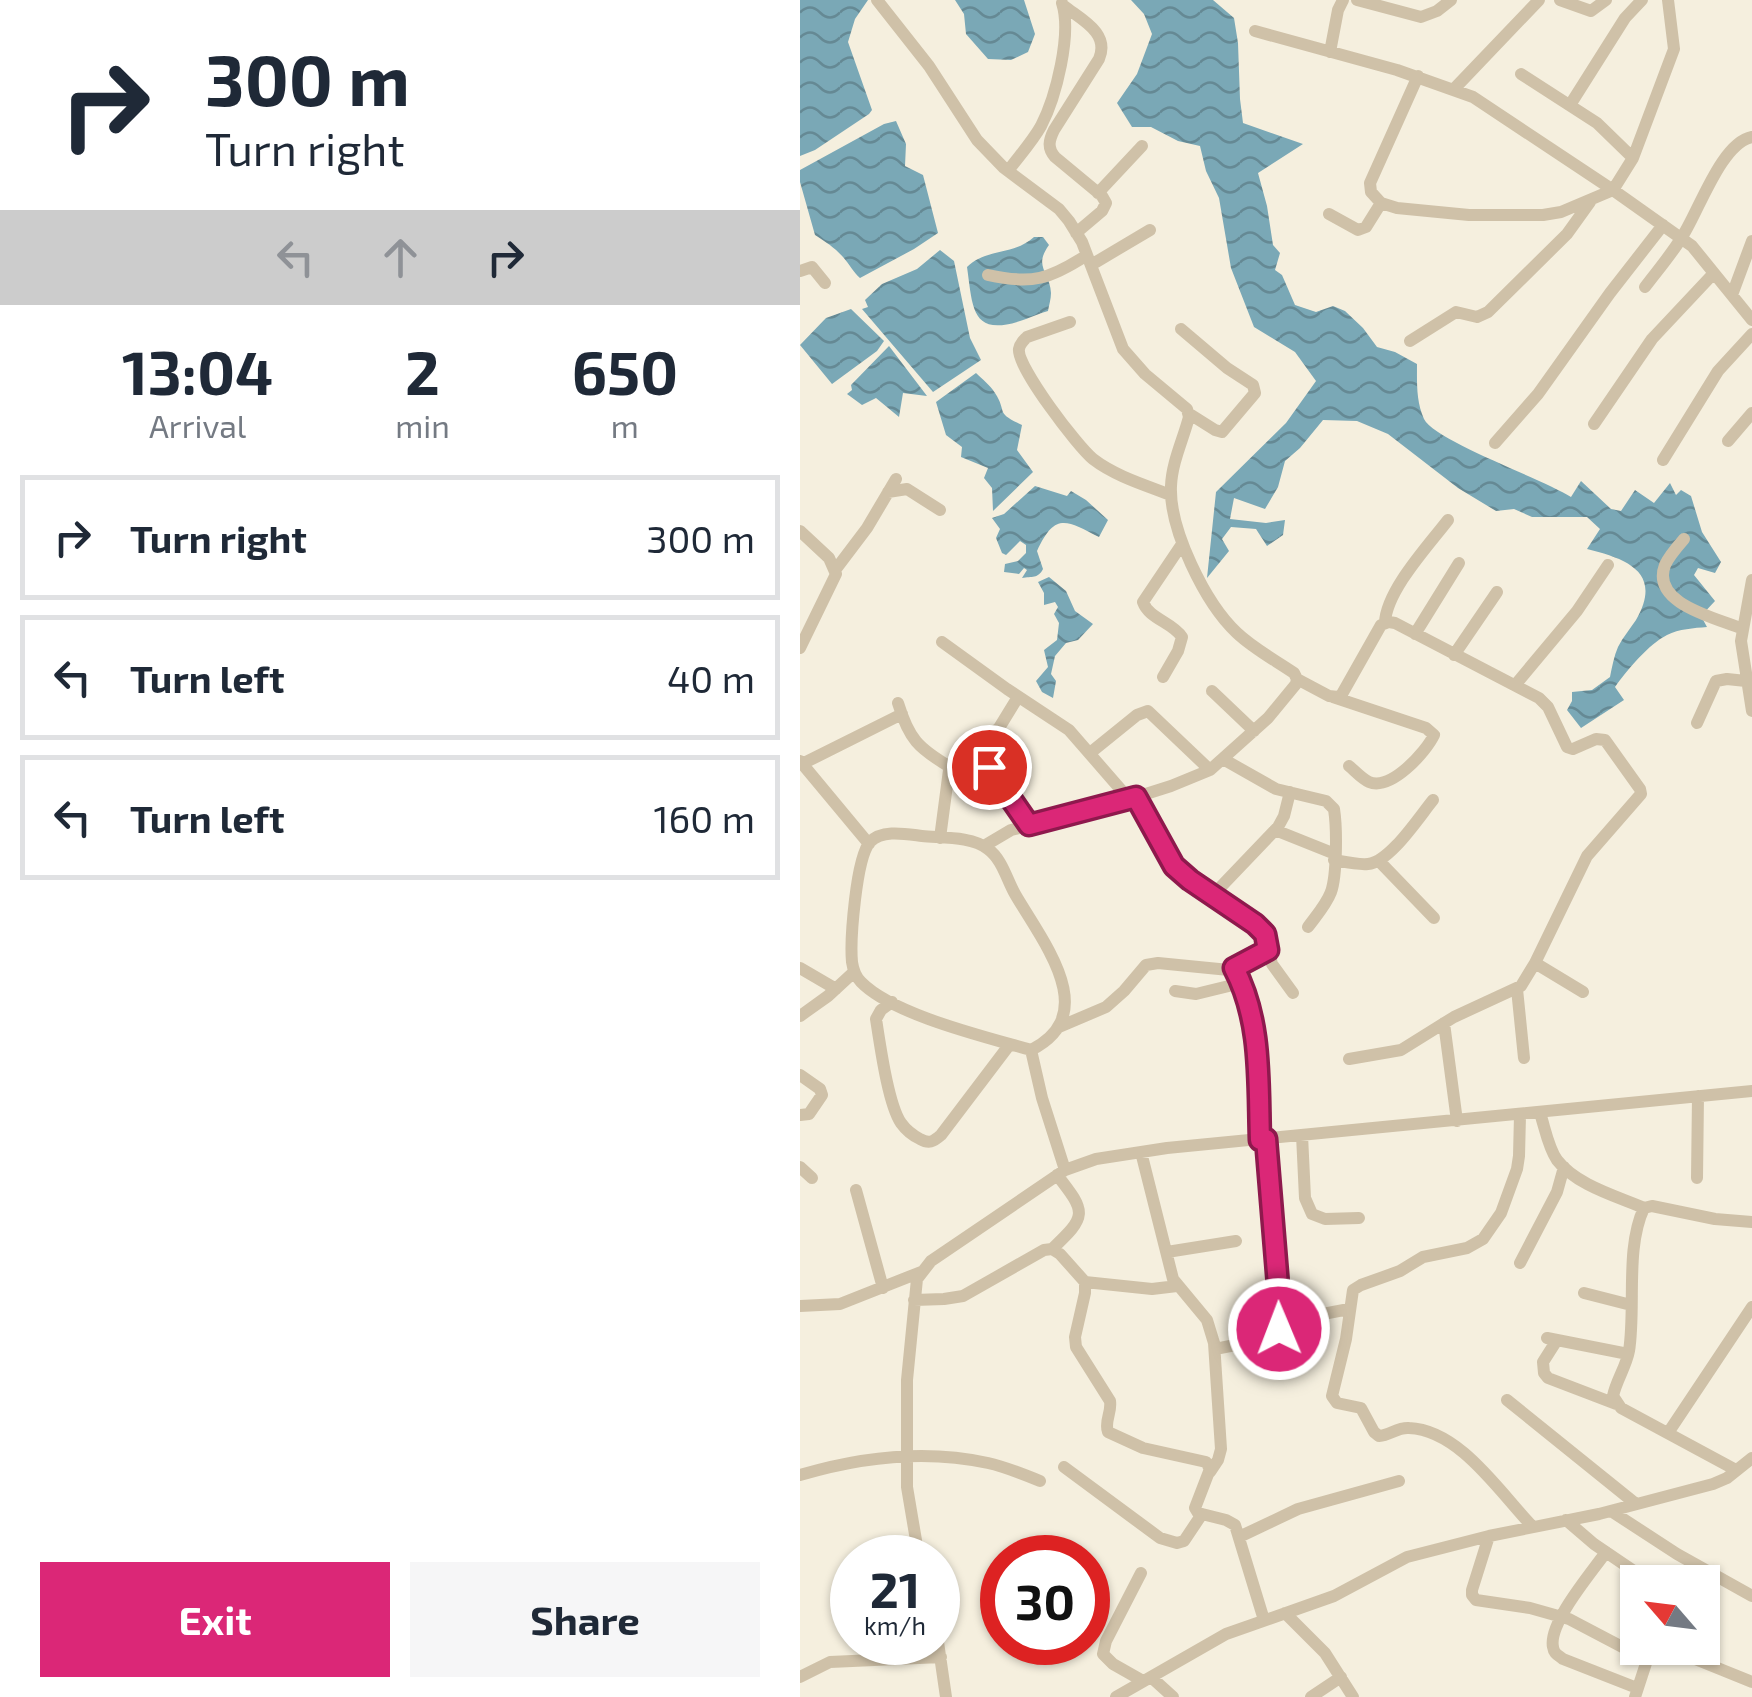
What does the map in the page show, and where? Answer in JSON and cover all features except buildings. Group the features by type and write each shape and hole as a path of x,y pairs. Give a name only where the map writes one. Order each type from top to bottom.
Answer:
{"street":[{"path":"877,0 928,66 976,140 1008,171 1059,209 1076,233 1127,355 1188,412 1222,432 1256,393 1253,386 1181,329"},
{"path":"1330,52 1343,0"},
{"path":"1357,0 1420,17 1436,12 1452,0"},
{"path":"1454,89 1539,0"},
{"path":"1560,0 1592,11 1606,0"},
{"path":"1570,106 1625,18 1642,0"},
{"path":"1418,76 1370,184 1371,192 1381,203 1469,215 1561,212 1613,190 1633,158 1674,50 1668,0"},
{"path":"1008,171 1038,131 1052,97 1064,38 1062,3"},
{"path":"1062,3 1098,33 1103,43 1102,53 1054,130 1049,146 1055,157 1105,200 1105,207 1076,233"},
{"path":"1255,31 1418,76 1485,104 1682,238 1752,320"},
{"path":"1521,74 1606,130 1633,158"},
{"path":"1645,288 1682,238 1728,154 1742,140 1752,138"},
{"path":"1098,192 1142,146"},
{"path":"1410,342 1456,312 1477,317 1488,312 1570,230 1592,200"},
{"path":"1329,214 1362,230 1381,203"},
{"path":"1495,444 1538,394 1663,225"},
{"path":"988,276 1020,282 1054,274 1150,230"},
{"path":"1732,295 1752,241"},
{"path":"800,272 812,268 825,283"},
{"path":"1594,424 1652,339 1714,273"},
{"path":"1070,322 1022,342 1019,356 1029,375 1094,460 1171,495"},
{"path":"1663,460 1718,371 1752,334"},
{"path":"1188,412 1173,471 1174,520 1203,584 1231,627 1297,679 1333,697 1426,728 1434,735 1415,760 1379,784 1368,782 1349,766"},
{"path":"1728,442 1752,413"},
{"path":"800,648 836,569 868,528 892,486 906,489 940,510"},
{"path":"1333,697 1342,694 1384,623 1398,588 1448,520"},
{"path":"800,531 830,558 836,569"},
{"path":"1684,539 1666,563 1663,578 1667,592 1681,604 1742,629"},
{"path":"1162,677 1182,638 1142,602 1182,544"},
{"path":"1415,634 1459,564"},
{"path":"1516,684 1578,610 1608,565"},
{"path":"1752,580 1741,641 1752,711"},
{"path":"1454,655 1497,592"},
{"path":"1349,1059 1400,1050 1525,982 1587,856 1641,794 1605,740 1596,739 1573,749 1565,745 1546,703 1395,624 1384,623"},
{"path":"942,642 1064,725 1132,798 1174,866 1261,929 1274,969 1293,993"},
{"path":"984,846 1002,834 1132,798 1210,770 1281,703 1297,679"},
{"path":"1697,723 1716,680 1726,679 1749,688"},
{"path":"1212,690 1254,731"},
{"path":"940,838 950,767 1000,728 1018,696"},
{"path":"868,844 801,762 900,708 914,741 950,767"},
{"path":"1090,753 1142,711 1148,711 1210,770"},
{"path":"975,747 1029,825"},
{"path":"1223,759 1276,789 1326,801 1334,809 1333,886 1308,927"},
{"path":"1213,895 1275,830 1284,816 1290,792"},
{"path":"1275,830 1335,857 1366,864 1390,851 1433,800"},
{"path":"886,835 940,838 984,846 997,859 1059,970 1066,1004 1059,1027 1049,1039 1030,1050 942,1024 892,1002 861,982 854,972 852,946 858,881 868,844 886,835"},
{"path":"1379,860 1434,918"},
{"path":"1059,1027 1106,1007 1146,965 1221,970 1234,968 1268,950"},
{"path":"1535,963 1583,992"},
{"path":"800,968 836,989"},
{"path":"1215,1349 1271,1338 1281,1322 1256,1048 1250,1003 1234,968"},
{"path":"800,1016 854,972"},
{"path":"1175,991 1196,994 1241,983"},
{"path":"1517,989 1524,1058"},
{"path":"892,1002 876,1020 891,1096 900,1123 927,1142 941,1135 1010,1044"},
{"path":"1444,1023 1457,1121"},
{"path":"914,1300 959,1298 978,1290 1052,1248 1070,1232 1080,1216 1080,1208 1061,1173 1030,1050"},
{"path":"800,1075 822,1094 808,1114 800,1116"},
{"path":"915,1535 905,1455 916,1279 931,1261 1061,1173 1096,1159 1141,1152 1752,1091"},
{"path":"1697,1178 1698,1096"},
{"path":"1540,1113 1551,1148 1575,1176 1644,1208 1652,1206 1752,1222"},
{"path":"1520,1115 1517,1169 1500,1213 1483,1239 1467,1248 1423,1257 1400,1271 1357,1286 1351,1295 1333,1400 1358,1406 1379,1436 1410,1428 1453,1443 1533,1527"},
{"path":"1302,1136 1307,1207 1318,1218 1359,1218"},
{"path":"1141,1152 1177,1286 1204,1316 1215,1349 1221,1449 1196,1503 1198,1513 1235,1525 1264,1620"},
{"path":"800,1167 812,1178"},
{"path":"1520,1263 1557,1192 1564,1167"},
{"path":"856,1190 883,1288"},
{"path":"1616,1404 1612,1396 1628,1354 1636,1238 1644,1208"},
{"path":"1167,1252 1236,1242"},
{"path":"1052,1248 1085,1282 1152,1289 1177,1286"},
{"path":"800,1306 840,1304 921,1272"},
{"path":"1085,1282 1074,1341 1108,1397 1108,1432 1143,1448 1203,1460 1209,1466 1208,1474"},
{"path":"1584,1293 1631,1304"},
{"path":"1668,1433 1752,1307"},
{"path":"1281,1322 1349,1309"},
{"path":"1628,1354 1552,1339 1543,1362 1544,1372 1554,1381 1616,1404 1736,1470"},
{"path":"1507,1400 1636,1504"},
{"path":"800,1475 905,1455 988,1463 1040,1481"},
{"path":"1116,1697 1226,1634 1334,1596 1406,1557 1712,1484 1752,1458"},
{"path":"1064,1467 1144,1528 1170,1542 1184,1542 1202,1514"},
{"path":"1239,1537 1298,1509 1399,1482"},
{"path":"1611,1510 1677,1554 1752,1596"},
{"path":"1566,1520 1625,1565"},
{"path":"1489,1536 1472,1590 1476,1600 1561,1616 1620,1641"},
{"path":"1606,1552 1561,1616 1553,1641 1555,1652 1636,1692 1645,1665"},
{"path":"1141,1574 1103,1654 1173,1697"},
{"path":"1285,1613 1326,1652 1353,1697"},
{"path":"800,1677 830,1662"},
{"path":"942,1665 946,1697"},
{"path":"1710,1665 1752,1682"},
{"path":"1312,1697 1341,1676"}],"water":[{"path":"800,0 868,0 855,19 848,42 872,110 815,150 800,156"},
{"path":"955,0 1024,0 1035,34 1028,52 1011,60 988,59 966,34 964,14"},
{"path":"1131,0 1213,0 1234,18 1243,123 1303,144 1258,173 1273,245 1280,253 1275,270 1282,275 1295,305 1316,312 1333,306 1345,311 1377,347 1417,364 1420,405 1432,428 1571,497 1581,481 1611,509 1621,511 1635,490 1654,503 1670,483 1676,495 1681,490 1691,496 1702,532 1721,562 1715,573 1698,568 1694,575 1715,601 1701,616 1707,627 1676,631 1653,645 1615,687 1624,700 1581,728 1567,710 1572,692 1592,690 1610,677 1618,647 1643,604 1645,590 1637,571 1628,563 1587,549 1600,529 1587,517 1532,517 1514,509 1496,511 1458,488 1388,434 1357,421 1323,420 1285,461 1278,487 1265,509 1234,498 1230,519 1266,523 1285,520 1283,535 1267,546 1256,529 1231,527 1222,539 1229,551 1207,578 1216,492 1286,423 1316,381 1295,352 1254,327 1231,268 1219,198 1200,146 1178,141 1151,127 1132,127 1117,103 1137,74 1152,34 1144,14"},
{"path":"896,121 906,144 905,166 923,175 938,233 860,278 840,254 815,235 800,170"},
{"path":"1034,237 1043,237 1049,245 1042,259 1051,293 1048,311 1008,324 985,322 974,307 967,267"},
{"path":"940,250 954,261 970,338 981,360 933,392 862,309 868,307 865,300 882,284 917,269"},
{"path":"851,309 884,341 877,351 832,384 800,345 826,318"},
{"path":"889,346 927,396 903,393 899,417 876,398 862,405 847,394"},
{"path":"976,373 993,390 1005,414 1022,425 1017,450 1033,472 993,511 992,488 984,478 988,468 961,457 962,447 946,435 936,402"},
{"path":"1035,486 1067,496 1071,491 1108,520 1099,537 1070,524 1056,525 1037,551 1043,569 1022,578 1027,570 1024,568 1019,574 1004,572 1005,564 1018,561 1026,553 1026,545 1020,541 1006,555 1002,553 996,538 1000,529 992,518 1004,514"},
{"path":"1049,577 1066,591 1075,611 1093,624 1055,656 1051,674 1056,681 1053,698 1042,692 1036,681 1048,667 1044,650 1057,640 1059,623 1054,614 1058,607 1055,602 1044,605 1044,593 1038,582"}],"route":[{"path":"989,767 1029,825 1136,797 1174,866 1265,934 1268,950 1234,968 1251,1011 1260,1140 1266,1139 1279,1329"}]}
